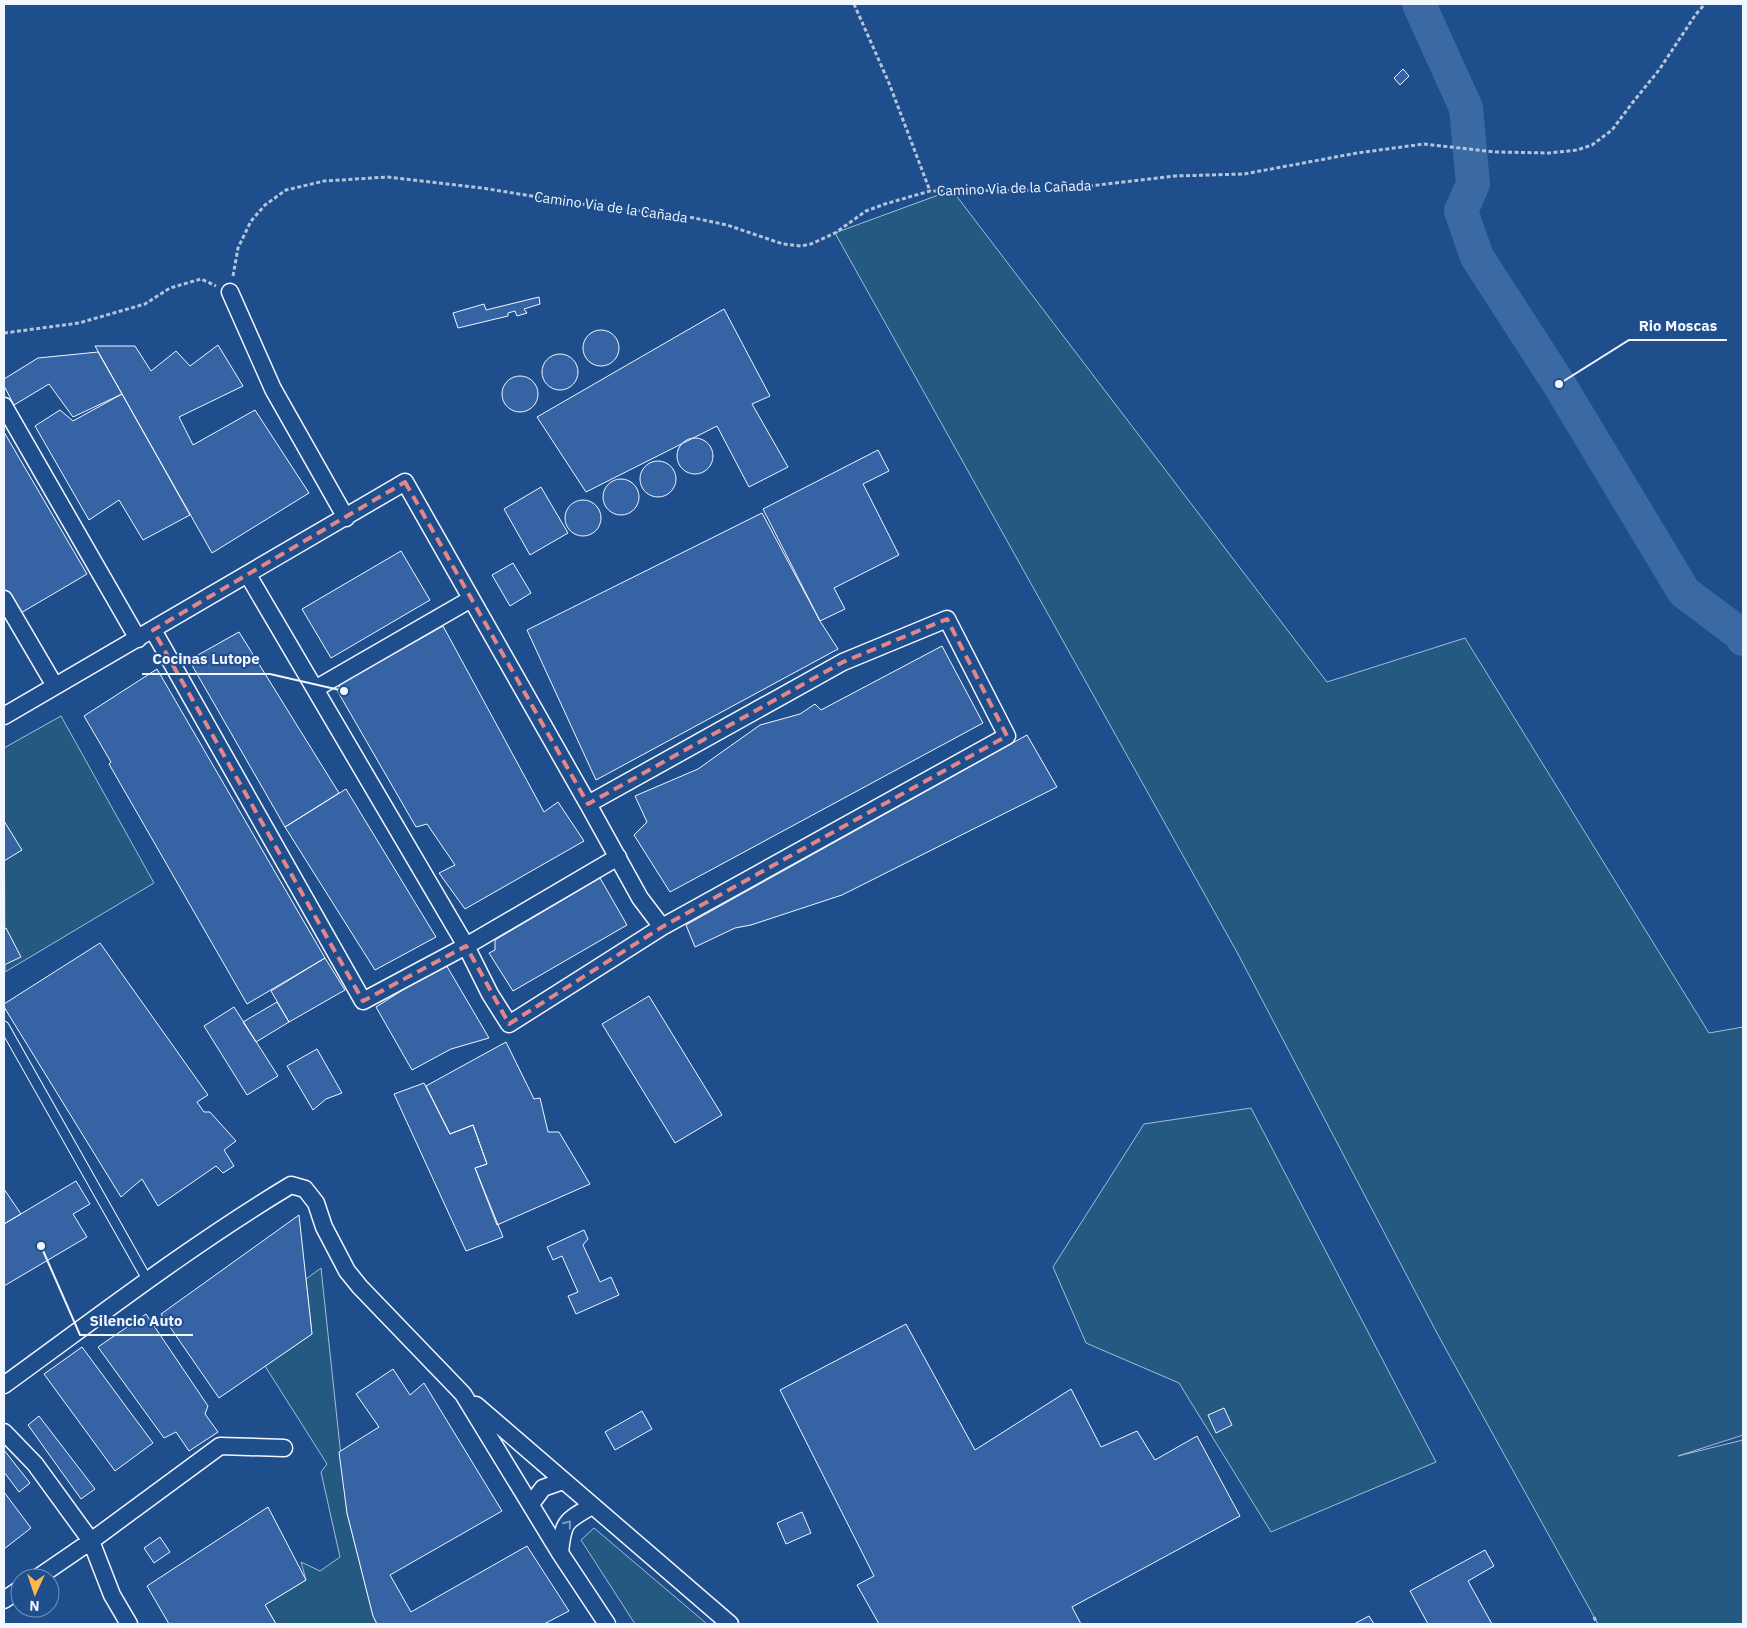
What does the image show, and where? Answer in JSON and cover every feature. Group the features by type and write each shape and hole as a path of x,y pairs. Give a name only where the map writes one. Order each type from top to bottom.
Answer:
{"street":[{"path":"230,292 273,389 346,518"},
{"path":"4,406 138,638"},
{"path":"4,716 405,482 640,898 662,927"},
{"path":"248,575 466,946 490,994 509,1024 662,927 1007,736 947,619 843,662 588,804"},
{"path":"4,599 55,686"},
{"path":"315,689 471,599"},
{"path":"153,630 363,1001 466,946 618,858"},
{"path":"4,1385 148,1280 249,1210 291,1185 305,1189 316,1203 324,1227 351,1276 463,1394 730,1624"},
{"path":"463,1394 560,1552 607,1624"},
{"path":"4,1432 35,1464 91,1541 112,1595 130,1624"},
{"path":"52,1568 220,1446 284,1448"},
{"path":"531,1504 543,1488 562,1481"},
{"path":"560,1552 562,1530 573,1517 592,1506"}],"lane":[{"path":"4,1026 148,1280"}],"path":[{"path":"854,4 888,83 930,191"},
{"name":"Camino Via de la Cañada","path":"230,292 238,248 251,221 265,205 286,190 324,181 388,177 482,188 600,207 678,216 727,226 783,244 800,246 811,244 835,233 866,211 930,191 1079,188 1148,179 1244,174 1357,152 1424,144 1495,152 1549,153 1577,150 1592,146 1612,130 1632,102 1659,70 1696,14 1705,4"},
{"path":"4,333 79,322 145,304 170,288 200,279 230,292"},
{"path":"1594,1617 1598,1624"}],"highlighted area":[{"path":"405,482 588,804 843,662 947,619 1007,736 662,927 509,1024 466,946 363,1001 153,630"}],"shaded area":[{"path":"952,190 1327,682 1465,638 1709,1033 1743,1027 1743,1435 1678,1456 1743,1440 1743,1624 1598,1624 1438,1335 1238,954 835,233"},
{"path":"61,716 154,883 5,972 4,748"},
{"path":"1251,1108 1436,1462 1271,1532 1179,1383 1086,1343 1053,1267 1144,1124"},
{"path":"321,1268 347,1513 373,1616 377,1624 276,1624 265,1605 306,1580 301,1562 320,1571 340,1557 321,1472 327,1464 265,1366 312,1334 306,1279"},
{"path":"594,1528 707,1624 635,1624 581,1540"}],"building":[{"path":"1403,69 1409,76 1400,85 1394,78"},
{"path":"539,297 540,304 524,309 527,313 517,316 515,311 508,313 508,316 458,328 453,313 484,304 486,310"},
{"path":"724,309 770,396 752,404 788,467 749,487 717,426 586,492 537,417"},
{"path":"601,330 608,331 614,335 618,341 618,355 614,361 608,365 601,366 594,365 588,361 584,355 583,348 584,341 588,335 594,331"},
{"path":"218,345 243,386 179,417 193,445 255,410 309,493 212,553 95,346 135,346 151,371 176,351 190,366"},
{"path":"98,352 122,394 73,417 49,384 14,405 4,386 4,379 38,358"},
{"path":"560,354 567,355 573,359 577,365 577,379 573,385 567,389 560,390 553,389 547,385 543,379 542,372 543,365 547,359 553,355"},
{"path":"520,376 527,377 533,381 537,387 537,401 533,407 527,411 520,412 513,411 507,407 503,401 502,394 503,387 507,381 513,377"},
{"path":"122,394 190,515 143,540 119,500 89,520 35,426 60,410 73,421"},
{"path":"4,432 87,574 14,617 4,599"},
{"path":"695,438 702,439 708,443 712,449 712,463 708,469 702,473 695,474 688,473 682,469 678,463 677,456 678,449 682,443 688,439"},
{"path":"878,450 889,471 863,484 899,555 834,588 845,609 820,621 763,509"},
{"path":"658,461 665,462 671,466 675,472 675,486 671,492 665,496 658,497 651,496 645,492 641,486 640,479 641,472 645,466 651,462"},
{"path":"621,479 628,480 634,484 638,490 638,504 634,510 628,514 621,515 614,514 608,510 604,504 603,497 604,490 608,484 614,480"},
{"path":"541,487 568,533 530,555 504,509"},
{"path":"583,500 590,501 596,505 600,511 600,525 596,531 590,535 583,536 576,535 570,531 566,525 565,518 566,511 570,505 576,501"},
{"path":"762,513 820,621 838,649 596,780 527,630"},
{"path":"401,551 430,600 331,658 302,609"},
{"path":"513,563 531,593 510,606 492,575"},
{"path":"443,626 544,812 558,802 584,841 465,909 439,873 455,865 427,824 416,827 338,692 340,684"},
{"path":"239,632 339,793 285,827 189,660"},
{"path":"942,646 983,723 670,892 634,835 647,822 635,796 698,769 760,725 800,714 815,704 821,710"},
{"path":"157,669 325,958 247,1004 109,764 111,762 84,716"},
{"path":"1027,735 1057,787 842,895 751,925 735,928 695,947 686,925"},
{"path":"346,789 436,937 375,970 285,827"},
{"path":"4,821 22,850 4,861"},
{"path":"600,878 627,925 513,991 489,953 495,950 495,940"},
{"path":"6,928 21,957 4,965 4,929"},
{"path":"100,943 208,1095 197,1102 204,1112 210,1112 236,1141 224,1150 234,1166 223,1173 216,1166 158,1206 142,1179 121,1197 4,1007 4,1004"},
{"path":"325,958 345,990 289,1022 271,991"},
{"path":"445,963 489,1038 451,1049 412,1070 376,1007"},
{"path":"649,996 722,1115 675,1143 602,1024"},
{"path":"277,1002 289,1022 256,1042 243,1022"},
{"path":"234,1007 278,1076 247,1095 204,1026"},
{"path":"506,1042 534,1099 540,1098 548,1132 559,1132 590,1184 497,1225 475,1168 487,1164 473,1125 450,1134 426,1086"},
{"path":"317,1049 342,1093 326,1099 313,1110 287,1066"},
{"path":"424,1083 450,1134 473,1125 487,1164 475,1168 503,1237 466,1251 394,1094"},
{"path":"76,1181 90,1204 73,1214 87,1237 4,1286 4,1224"},
{"path":"4,1189 21,1214 4,1224"},
{"path":"299,1215 312,1334 219,1398 161,1314"},
{"path":"584,1230 588,1239 583,1245 600,1282 611,1277 619,1295 576,1314 568,1296 578,1292 562,1256 553,1260 547,1247"},
{"path":"146,1314 208,1406 205,1414 218,1432 189,1451 176,1432 164,1438 98,1347"},
{"path":"906,1324 975,1450 1071,1389 1101,1447 1137,1431 1155,1460 1197,1436 1240,1516 1072,1607 1081,1624 879,1624 857,1585 874,1576 780,1390"},
{"path":"82,1347 153,1443 115,1471 44,1374"},
{"path":"393,1369 410,1395 424,1383 502,1511 390,1575 411,1612 527,1546 569,1611 544,1624 377,1624 373,1616 347,1513 339,1452 379,1427 356,1394"},
{"path":"1224,1408 1232,1425 1216,1433 1208,1415"},
{"path":"642,1411 652,1429 615,1450 605,1432"},
{"path":"39,1416 95,1489 81,1499 28,1425"},
{"path":"4,1450 30,1483 19,1492 4,1472"},
{"path":"4,1492 31,1528 4,1549"},
{"path":"268,1507 306,1580 265,1605 276,1624 169,1624 147,1586"},
{"path":"802,1512 811,1533 786,1544 777,1523"},
{"path":"160,1537 170,1552 154,1563 144,1548"},
{"path":"1485,1550 1494,1566 1468,1581 1492,1624 1428,1624 1410,1591"},
{"path":"1369,1616 1374,1624 1354,1624"}],"waterway":[{"path":"1419,4 1466,108 1473,184 1461,211 1477,257 1559,384 1684,592 1740,634 1743,639"}],"place":[{"name":"Rio Moscas","path":"1559,384"},
{"name":"Cocinas Lutope","path":"344,691"},
{"name":"Silencio Auto","path":"41,1246"}]}
